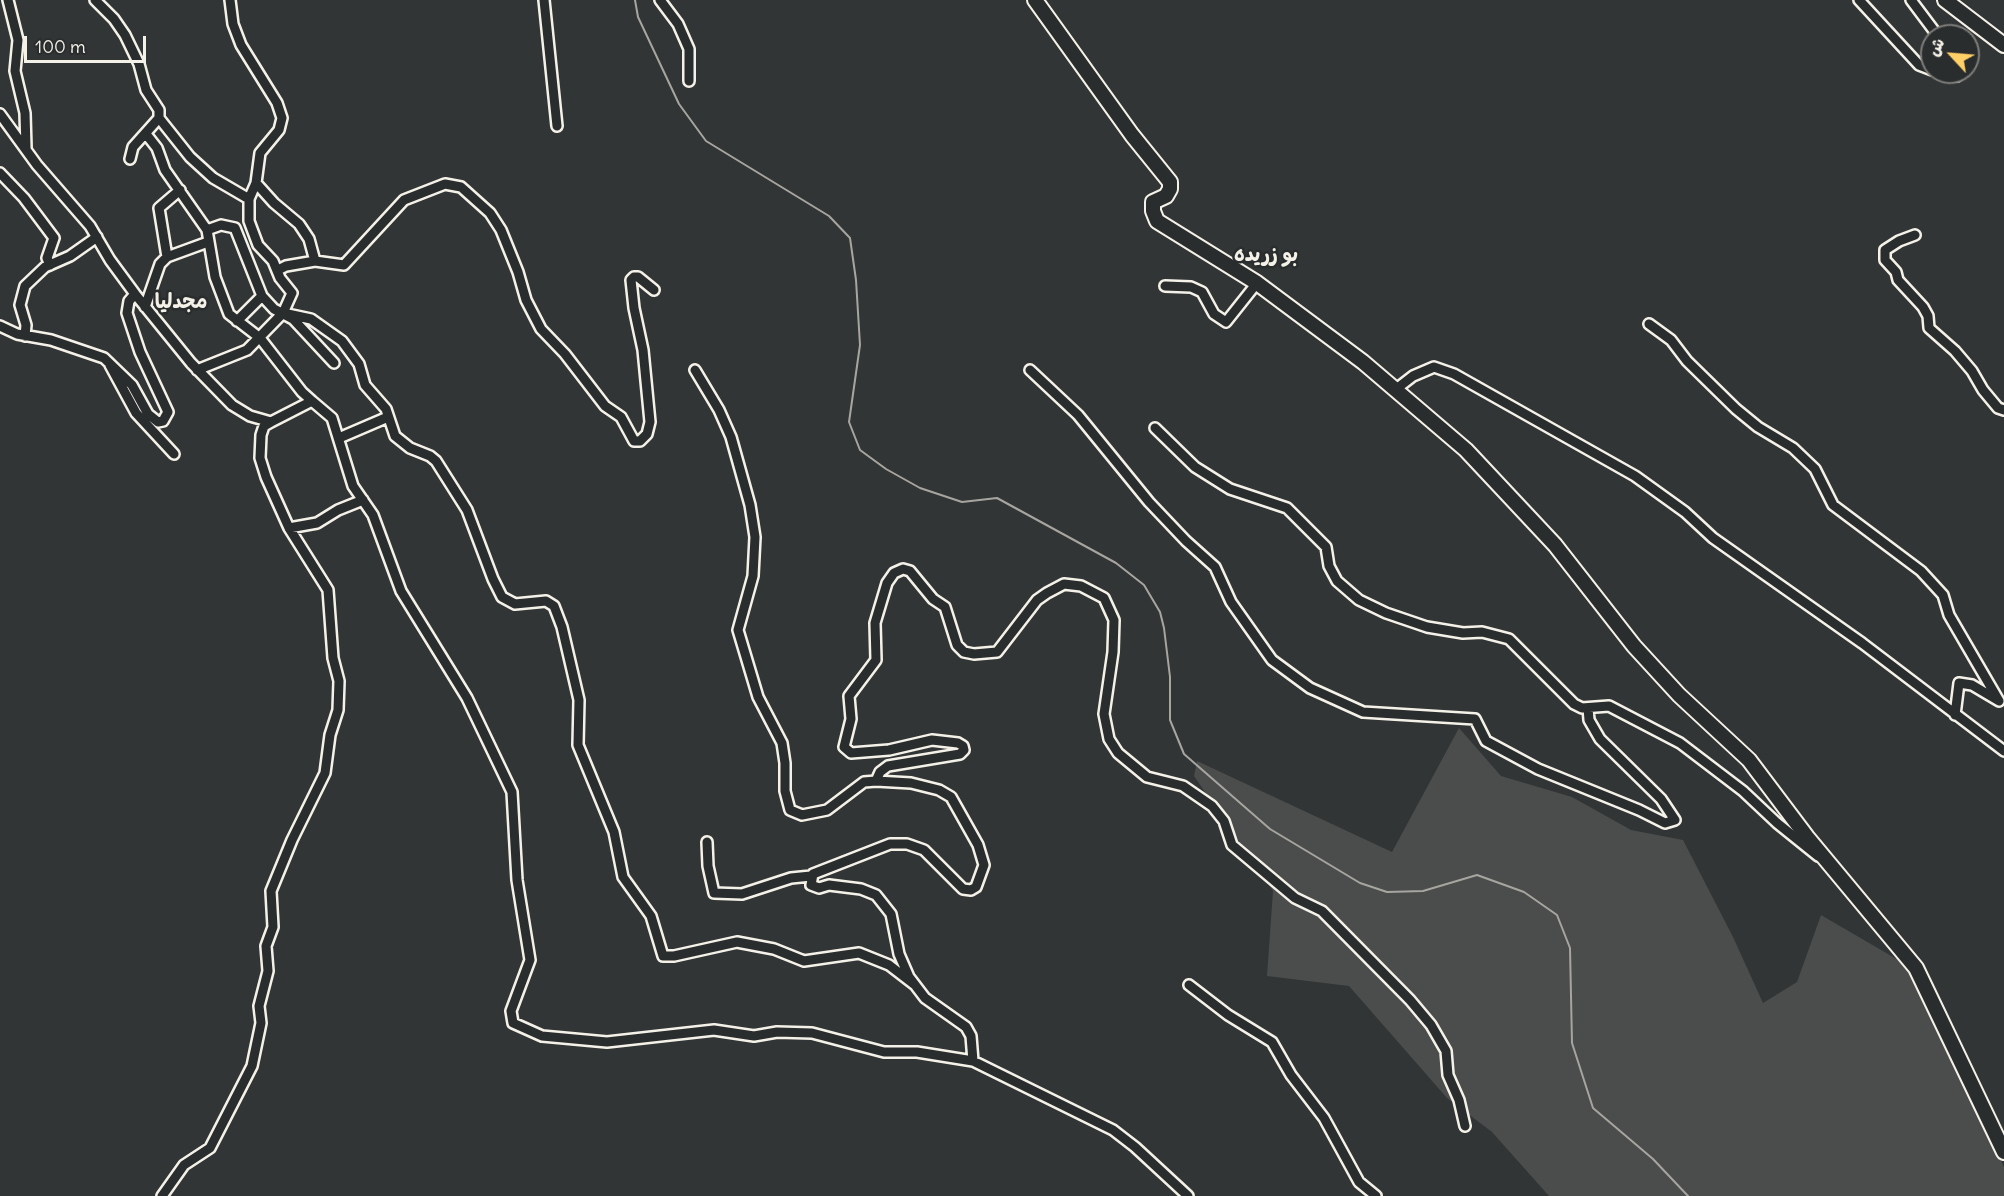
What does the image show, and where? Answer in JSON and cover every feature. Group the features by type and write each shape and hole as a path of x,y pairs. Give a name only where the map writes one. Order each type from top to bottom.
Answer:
{"street":[{"path":"8,0 18,40 15,79 25,113 26,148"},
{"path":"95,0 114,19 124,35 139,64 146,90 159,110 159,118 190,157 206,171 249,199"},
{"path":"197,370 247,350 283,313 292,292 254,238 248,217 249,199 256,183 260,153 279,130 282,118 277,103 241,45 232,24 230,0"},
{"path":"544,0 557,126"},
{"path":"660,0 678,24 689,49 689,81"},
{"path":"1035,0 1131,135 1170,182 1170,189 1166,196 1153,202 1153,211 1157,221 1257,283 1364,362 1466,450 1555,545 1634,646 1679,695 1749,760 1827,863 1916,968 2004,1152"},
{"path":"1859,0 1920,66"},
{"path":"1911,0 1929,24"},
{"path":"1945,0 2004,45"},
{"path":"0,114 97,237 110,260 145,307 197,370 232,405 250,416 271,422"},
{"path":"129,159 133,147 159,118"},
{"path":"146,134 157,148 165,170 207,230 222,300 229,314 260,338 302,392 332,418 353,486 382,534 401,591 467,698 512,792 517,880 530,960 511,1011 513,1023 542,1036 607,1042 647,1040 714,1030 754,1036 792,1031 812,1033 884,1052 917,1052 973,1061 1113,1130 1136,1147 1188,1196"},
{"path":"0,173 24,198 54,238 47,258 50,265"},
{"path":"256,183 274,203 299,224 309,239 315,261"},
{"path":"278,270 286,266 315,261 344,266 404,200 445,184 461,187 490,213 501,230 518,272 526,300 541,329 565,354 605,406 621,417 634,441 640,441 647,434 650,422 643,350 631,280 638,277 654,290"},
{"path":"167,257 159,208 180,190"},
{"path":"207,230 220,225 235,228 262,296 274,309 293,319 334,363"},
{"path":"1915,235 1885,250 1885,260 1896,272 1898,280 1923,307 1928,316 1929,328 1955,351 1972,371 1983,390 1998,408 2004,411"},
{"path":"26,336 26,325 21,311 21,295 30,280 50,265 70,256 97,237"},
{"path":"145,307 157,270 167,257 208,242"},
{"path":"1165,286 1191,287 1202,292 1214,314 1226,322 1257,283"},
{"path":"0,326 26,336 70,345 107,360 132,385 148,414 158,422 167,418 168,412 140,352 127,313 129,301 135,294"},
{"path":"237,321 262,296"},
{"path":"283,313 311,319 342,341 359,364 365,385 386,409 395,436 410,448 430,456 453,486 467,510 502,597 519,604 549,602 556,611 579,700 578,745 612,825 623,877 651,916 663,956 684,954 737,942 774,949 804,961 859,953 889,965 915,985 926,998 966,1027 971,1036 973,1061"},
{"path":"1649,324 1671,340 1688,361 1736,409 1758,427 1793,448 1815,469 1833,505 1921,572 1943,595 1949,615 1999,701 1972,685 1959,683 1955,715"},
{"path":"107,360 136,413 174,454"},
{"path":"1395,390 1413,376 1434,367 1454,374 1471,386 1605,458 1685,512 1713,538 1862,643 2004,751"},
{"path":"694,370 719,410 731,437 750,505 755,537 753,576 738,630 758,697 782,743 785,792 790,810 802,815 827,810 864,782 911,783 939,790 951,796 978,844 984,865 976,887 971,890 963,889 924,850 907,844 890,844 811,876 791,878 769,888 742,894 714,893 708,866 707,842"},
{"path":"1030,370 1078,415 1115,464 1156,510 1215,567 1231,602 1272,660 1310,688 1363,712 1475,719 1486,741 1538,769 1665,823 1675,820 1661,799 1600,739 1589,720 1588,708"},
{"path":"162,1196 184,1165 210,1149 252,1066 261,1023 259,1006 268,971 266,946 273,927 271,891 292,840 325,772 330,735 338,710 339,681 333,658 328,590 289,528 260,458 261,435 264,426 312,401"},
{"path":"339,438 388,417"},
{"path":"1155,428 1195,467 1230,489 1287,508 1326,547 1329,566 1337,581 1359,600 1386,613 1427,627 1464,633 1482,632 1509,639 1574,704 1588,708 1609,706 1680,743 1743,791 1777,823 1827,863"},
{"path":"289,528 317,523 338,510 363,500"},
{"path":"876,781 880,772 888,766 960,754 964,750 963,746 958,743 932,740 889,750 851,753 844,747 851,719 849,696 876,660 875,623 887,583 894,573 903,569 910,571 933,599 945,607 957,645 964,652 974,654 997,652 1037,600 1064,584 1081,586 1104,598 1110,606 1114,634 1104,714 1110,739 1118,753 1147,777 1183,786 1212,806 1224,820 1232,845 1295,898 1322,911 1410,1000 1431,1025 1446,1051 1448,1076 1459,1100 1465,1126"},
{"path":"811,876 811,885 814,887 839,886 876,895 891,914 899,954 915,985"},
{"path":"1189,986 1228,1015 1272,1042 1291,1075 1324,1118 1359,1182 1376,1196"}],"shaded area":[{"path":"1459,728 1501,776 1572,797 1631,830 1683,840 1733,937 1763,1003 1797,982 1821,915 1912,968 2004,1167 2004,1196 1549,1196 1492,1132 1447,1098 1349,986 1267,976 1273,891 1194,776 1197,761 1392,852"}],"waterway":[{"path":"635,0 638,17 679,104 706,141 829,216 850,238 856,280 860,345 849,422 860,450 886,469 920,488 962,502 997,498 1116,563 1144,585 1160,612 1164,628 1170,677 1170,720 1184,754 1270,829 1360,883 1387,892 1423,891 1477,875 1524,892 1557,915 1570,948 1572,1043 1593,1108 1653,1159 1688,1196"}],"district":[{"name":"بو زريده","path":"1266,255"},
{"name":"مجدليا","path":"181,302"}]}
